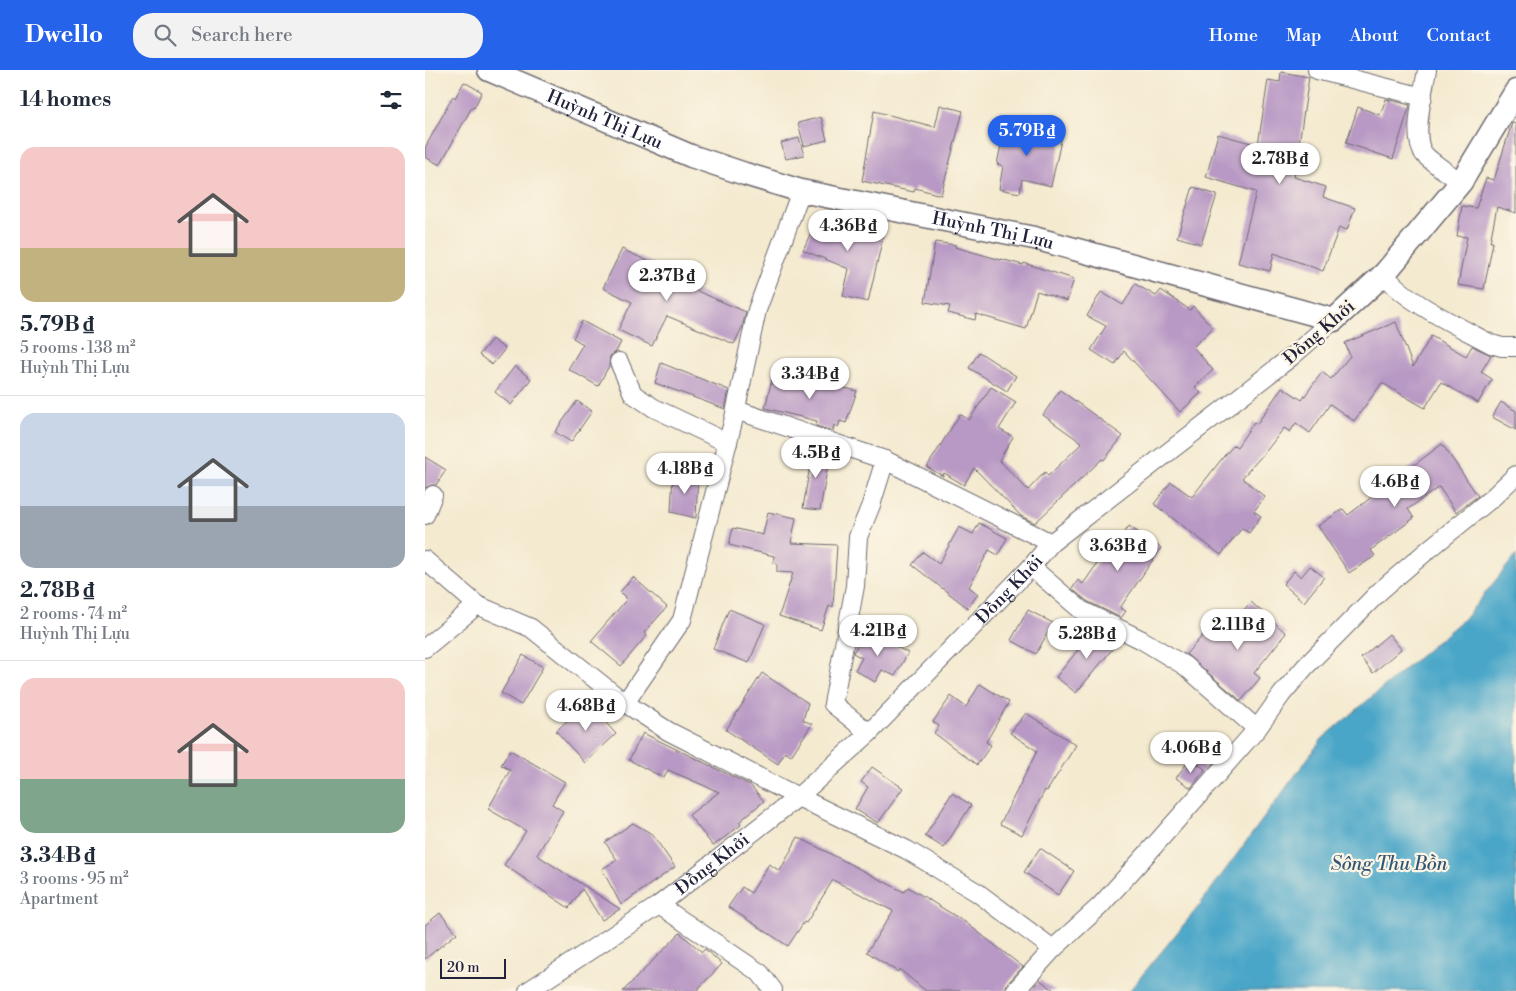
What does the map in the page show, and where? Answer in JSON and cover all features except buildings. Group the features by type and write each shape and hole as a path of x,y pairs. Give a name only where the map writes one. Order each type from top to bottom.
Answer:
{"street":[{"name":"Huỳnh Thị Lựu","path":"489,70 691,156 801,191 1034,238 1334,320"},
{"path":"1317,70 1423,97"},
{"path":"1427,70 1418,126 1420,144 1423,153 1461,182"},
{"name":"Đồng Khởi","path":"528,991 659,905 798,797 869,732 1031,567 1051,543 1291,358 1334,320 1385,273 1461,182 1516,91"},
{"path":"625,703 682,620 736,410 757,310 801,191"},
{"path":"1385,273 1397,289 1433,312 1491,344 1502,347 1516,347"},
{"path":"619,362 633,394 654,408 727,443"},
{"path":"736,410 885,460 1051,543"},
{"path":"869,732 833,704 855,586 858,537 871,505 885,460"},
{"path":"1015,991 1053,949 1100,906 1257,729 1282,694 1305,667 1381,591 1492,498 1516,475"},
{"path":"425,515 433,495"},
{"path":"425,560 477,605 531,628 625,703 669,731 907,850 978,893 1053,949"},
{"path":"1031,567 1081,610 1142,640 1185,666 1257,729"},
{"path":"425,648 477,605"},
{"path":"659,905 760,973 772,991"}],"water":[{"name":"Sông Thu Bồn","path":"1516,555 1516,991 1129,991 1195,911 1322,739 1466,617"}]}
